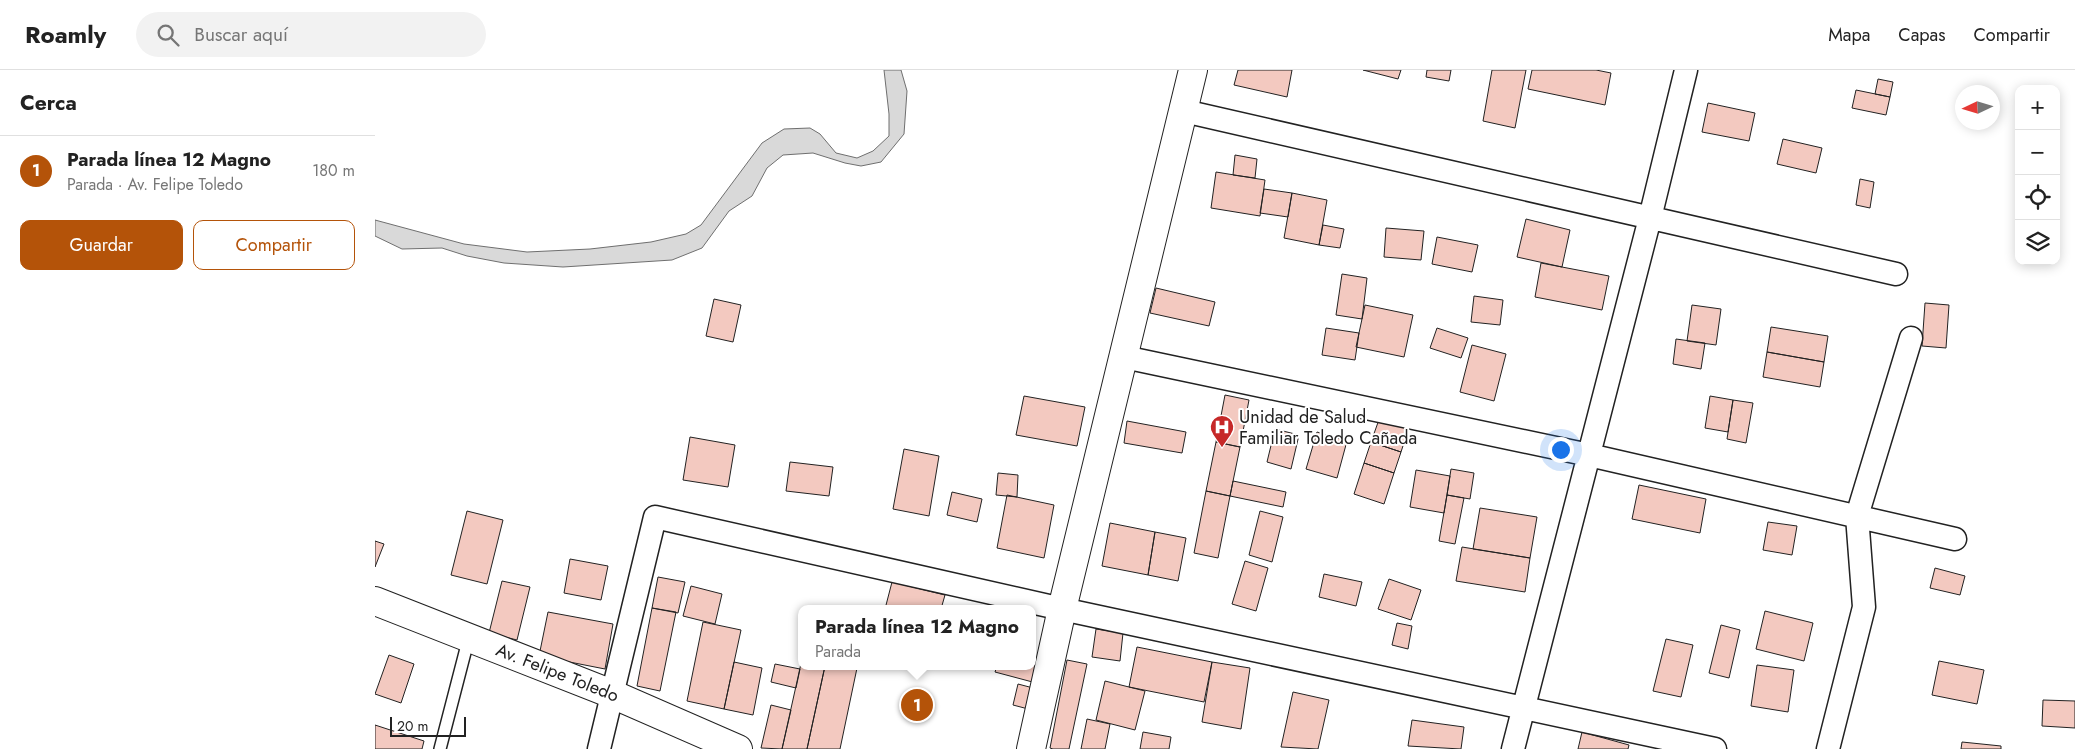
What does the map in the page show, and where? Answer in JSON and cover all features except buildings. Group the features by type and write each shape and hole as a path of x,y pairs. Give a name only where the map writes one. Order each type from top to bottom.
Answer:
{"street":[{"path":"1031,749 1062,609 1193,70"},
{"path":"1513,749 1650,218 1686,70"},
{"path":"1184,111 1896,274"},
{"path":"1828,749 1863,607 1857,516 1911,338"},
{"path":"1124,357 1589,455 1955,539"},
{"path":"599,749 655,516 1062,609 1523,710 1715,749"},
{"name":"Av. Felipe Toledo","path":"375,602 612,694 737,749"}],"lane":[{"path":"440,749 469,637"}],"shaded area":[{"path":"884,70 901,70 907,91 904,134 881,162 861,166 813,153 783,155 767,168 752,196 729,211 702,248 672,260 563,267 504,263 467,256 442,248 402,249 375,236 375,220 464,244 527,252 590,249 651,242 686,234 701,225 762,143 784,129 810,128 820,134 836,153 857,158 873,151 889,136 889,114"}],"place":[{"name":"Unidad de Salud Familiar Toledo Cañada","path":"1222,448"},
{"name":"Parada línea 12 Magno","path":"917,705"}]}
